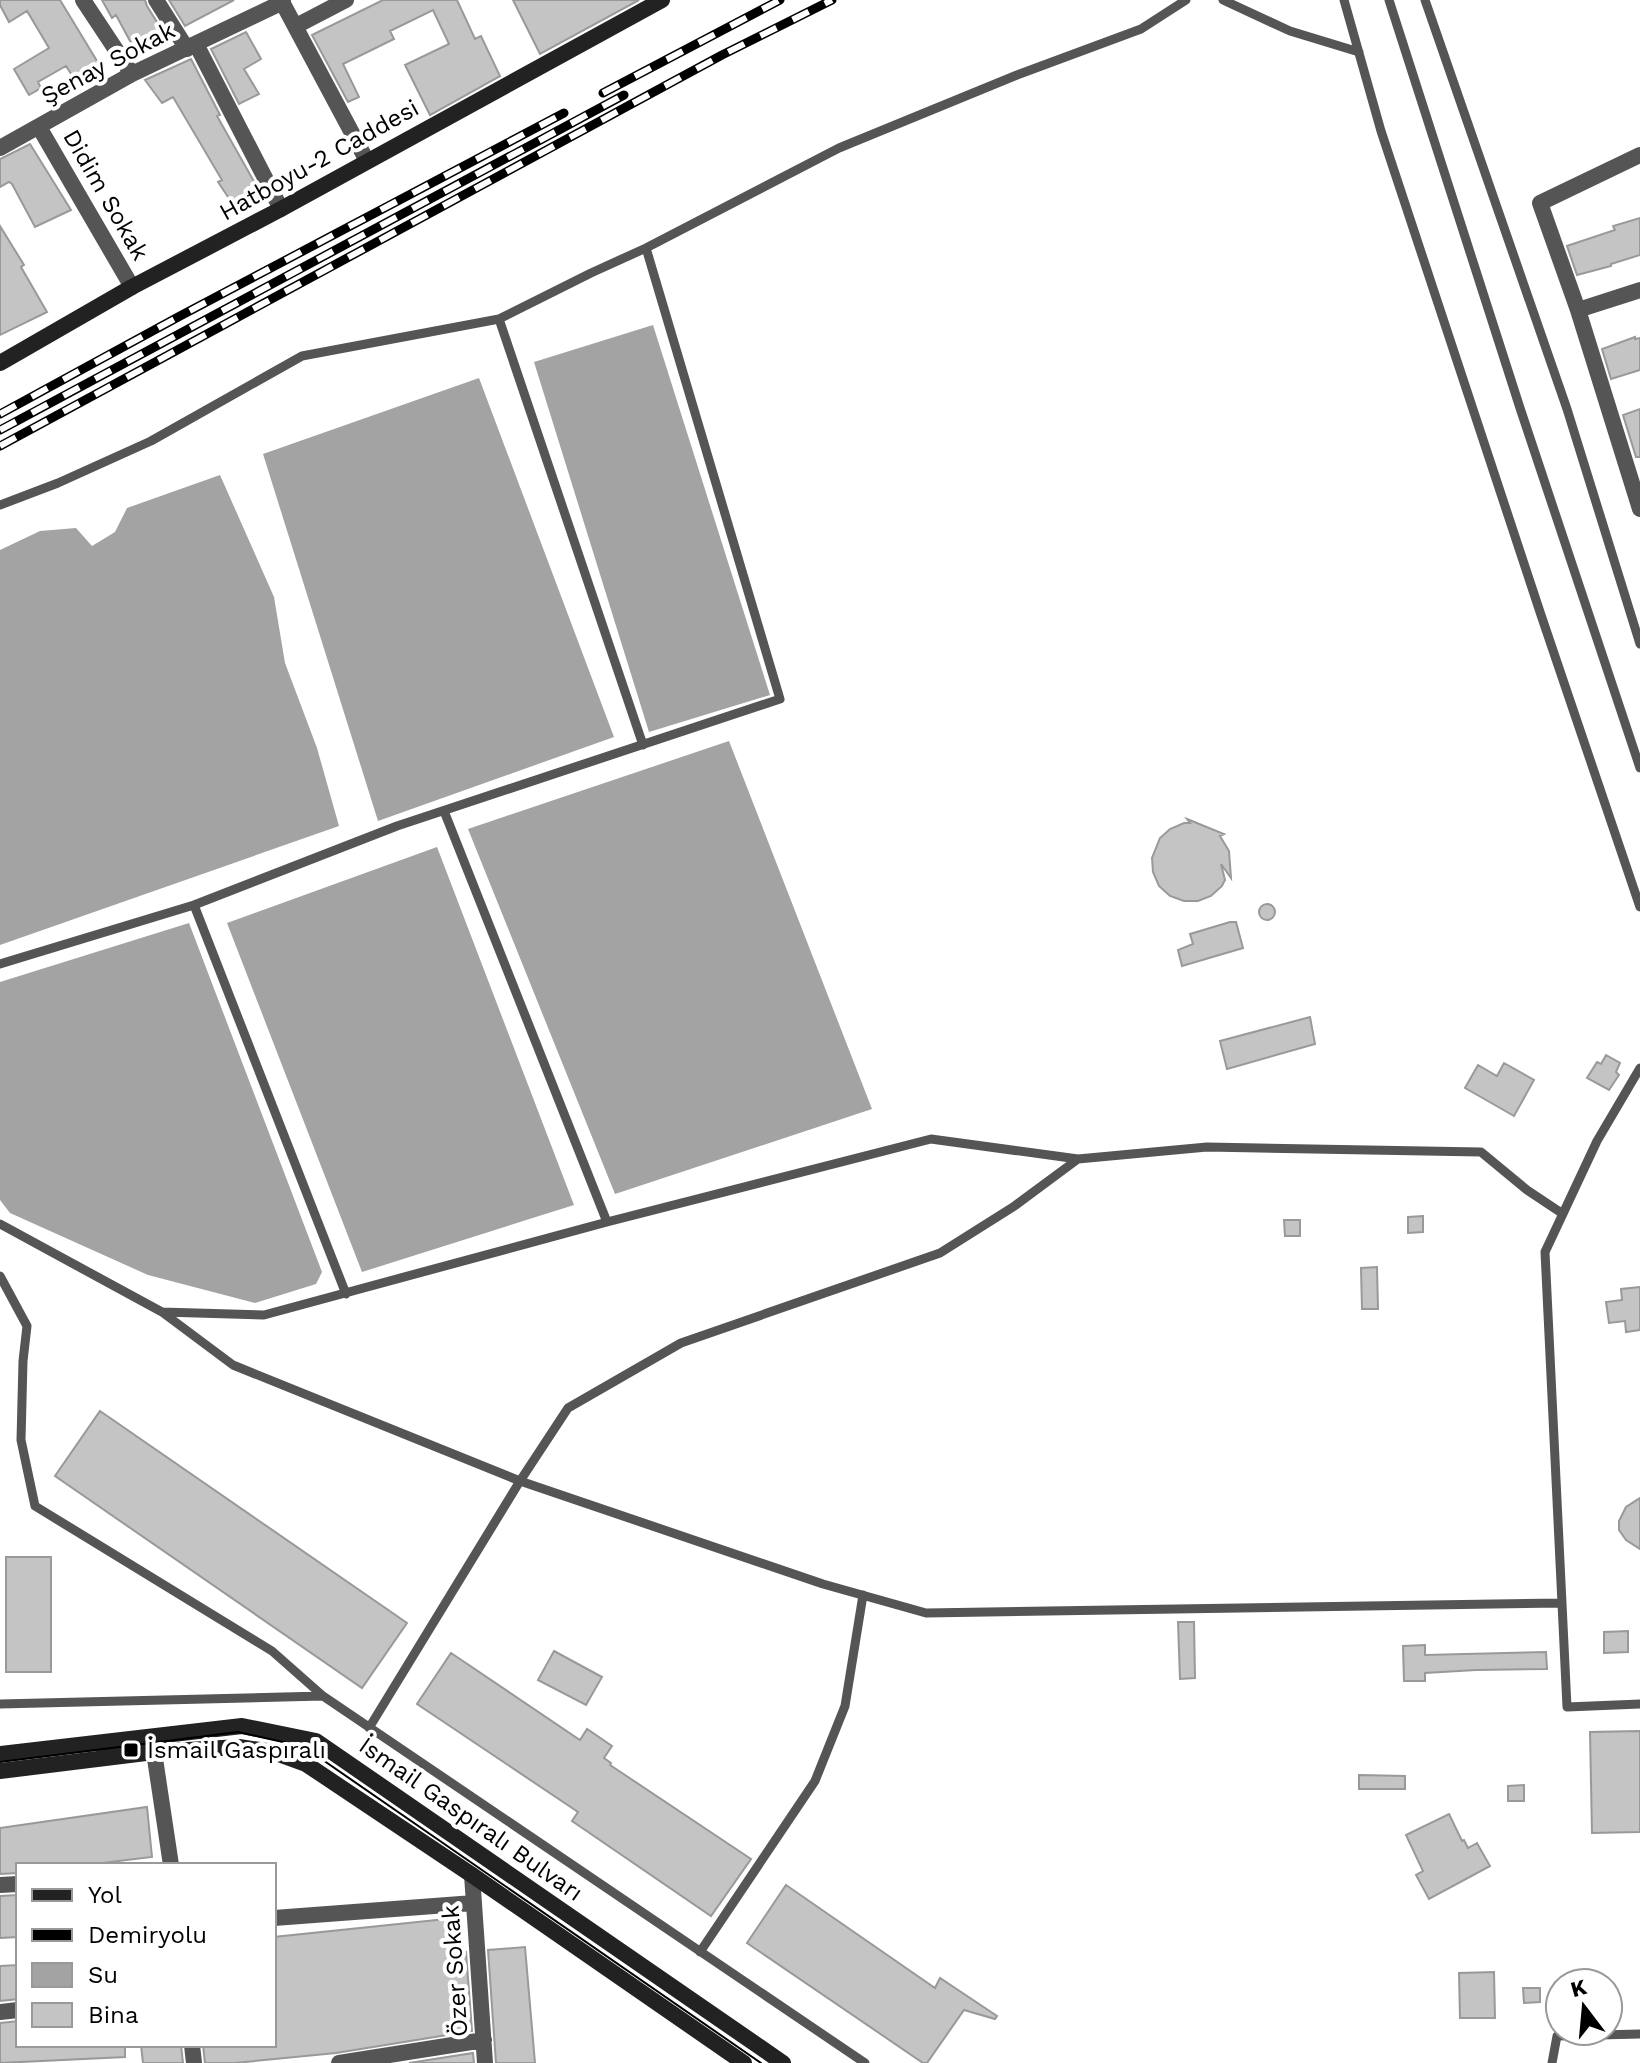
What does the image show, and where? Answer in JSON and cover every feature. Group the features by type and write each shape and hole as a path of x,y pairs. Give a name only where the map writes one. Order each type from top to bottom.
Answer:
{"main road":[{"name":"Hatboyu-2 Caddesi","path":"0,363 132,287 662,0"},
{"name":"İsmail Gaspıralı Bulvarı","path":"0,1754 242,1726 316,1741 783,2063"},
{"path":"0,1771 154,1752 239,1747 273,1752 306,1764 744,2063"}],"street":[{"path":"83,0 132,74"},
{"path":"156,0 191,47 281,209"},
{"path":"296,26 346,0"},
{"path":"282,1 367,161"},
{"name":"Şenay Sokak","path":"0,148 132,74 282,1"},
{"name":"Didim Sokak","path":"39,127 132,287"},
{"path":"1640,155 1540,203 1635,477 1640,509"},
{"path":"1578,310 1640,290"},
{"path":"154,1752 171,1863"},
{"name":"Özer Sokak","path":"472,1875 485,2063"},
{"path":"276,1918 474,1903"},
{"path":"339,2063 484,2040"}],"lane":[{"path":"0,505 151,441 302,356 499,319 646,248 839,148 1017,75 1141,29 1186,0"},
{"path":"1223,0 1290,31 1359,52"},
{"path":"1344,0 1381,131 1640,907"},
{"path":"1389,0 1640,768"},
{"path":"1425,0 1567,409 1640,644"},
{"path":"0,964 194,905 397,826 780,699 646,248"},
{"path":"499,319 643,745"},
{"path":"444,811 607,1222"},
{"path":"194,905 346,1294"},
{"path":"1640,1068 1597,1141 1545,1252 1567,1707 1640,1704"},
{"path":"162,1312 264,1315 607,1222 931,1139 1078,1159 1207,1147 1481,1152 1527,1190 1563,1214"},
{"path":"369,1728 568,1408 681,1343 940,1253 1013,1207 1078,1159"},
{"path":"0,1224 162,1312 233,1365 520,1481 808,1579 926,1613 1562,1603"},
{"path":"0,1276 27,1326 21,1440 35,1506 272,1651 323,1696 369,1728 865,2063"},
{"path":"700,1952 815,1781 845,1706 863,1595"},
{"path":"0,1704 323,1696"},
{"path":"1552,2063 1557,2036 1640,2034"}],"water":[{"path":"653,325 770,695 649,732 534,362"},
{"path":"479,378 614,737 378,821 263,454"},
{"path":"220,475 274,597 285,663 317,748 339,826 0,945 0,550 40,531 76,528 92,546 115,532 127,508"},
{"path":"729,741 872,1109 615,1194 468,829"},
{"path":"437,847 574,1205 362,1272 227,923"},
{"path":"189,923 322,1272 316,1284 255,1303 148,1275 10,1213 0,1200 0,982"}],"building":[{"path":"0,0 60,0 100,66 75,80 66,66 38,82 41,88 29,95 14,69 49,48 27,11 9,22"},
{"path":"102,0 145,0 165,35 136,52 116,15 112,18"},
{"path":"169,0 234,0 185,26"},
{"path":"383,0 457,0 475,39 481,36 500,76 430,115 405,65 449,44 433,10 390,31 394,39 343,64 359,97 348,102 312,35"},
{"path":"513,0 639,0 540,54"},
{"path":"246,32 261,59 244,69 259,94 239,104 211,49"},
{"path":"191,59 220,115 217,116 265,201 240,215 218,182 222,180 173,97 162,103 145,80"},
{"path":"30,144 71,210 35,227 12,184 9,182 0,187 0,159"},
{"path":"1640,218 1640,255 1577,275 1567,246"},
{"path":"0,226 47,312 0,335"},
{"path":"1640,338 1640,370 1611,379 1602,349"},
{"path":"1640,409 1640,457 1636,457 1623,415"},
{"path":"1187,819 1224,834 1220,836 1229,851 1231,878 1221,864 1225,880 1222,886 1211,896 1198,901 1184,901 1170,896 1159,886 1153,872 1152,858 1160,838 1170,829 1190,823"},
{"path":"1264,904 1270,904 1275,912 1273,918 1264,920 1259,915 1259,909"},
{"path":"1236,922 1243,948 1182,966 1178,950 1193,944 1190,934"},
{"path":"1310,1017 1315,1044 1227,1069 1220,1041"},
{"path":"1606,1055 1620,1063 1616,1072 1619,1075 1609,1090 1587,1078 1597,1062 1601,1064"},
{"path":"1504,1063 1534,1080 1514,1116 1465,1088 1478,1065 1497,1076"},
{"path":"1423,1216 1423,1232 1408,1233 1408,1217"},
{"path":"1284,1220 1300,1220 1300,1236 1285,1236"},
{"path":"1377,1267 1378,1309 1362,1309 1361,1268"},
{"path":"1640,1287 1640,1330 1626,1332 1625,1321 1609,1323 1606,1302 1622,1300 1621,1289"},
{"path":"100,1411 407,1623 362,1688 55,1476"},
{"path":"1640,1498 1640,1549 1626,1540 1619,1530 1619,1521 1626,1507"},
{"path":"6,1557 51,1557 51,1672 6,1672"},
{"path":"1178,1622 1194,1622 1195,1678 1180,1679"},
{"path":"1628,1631 1628,1652 1604,1653 1604,1632"},
{"path":"1425,1645 1425,1655 1546,1652 1547,1669 1425,1673 1425,1681 1404,1681 1403,1646"},
{"path":"554,1651 602,1677 586,1705 538,1680"},
{"path":"451,1653 580,1740 587,1729 612,1746 604,1758 610,1765 751,1859 711,1916 572,1821 578,1812 417,1704"},
{"path":"1640,1731 1640,1832 1592,1833 1590,1732"},
{"path":"1359,1775 1405,1776 1405,1789 1359,1789"},
{"path":"1524,1785 1524,1801 1508,1801 1508,1786"},
{"path":"147,1807 152,1857 102,1863 16,1863 16,1873 0,1874 0,1828"},
{"path":"1449,1814 1462,1841 1468,1848 1477,1843 1490,1866 1429,1899 1416,1875 1423,1871 1406,1835"},
{"path":"786,1885 935,1988 940,1978 997,2016 995,2019 964,2010 927,2063 923,2063 747,1943"},
{"path":"16,1895 16,1937 0,1938 0,1896"},
{"path":"446,1919 458,1926 461,1953 466,1952 472,2031 336,2053 205,2063 203,2047 276,2047 276,1937"},
{"path":"525,1947 535,2063 496,2063 488,1950"},
{"path":"16,1965 16,1999 0,2001 0,1966"},
{"path":"1494,1972 1495,2018 1460,2018 1459,1973"},
{"path":"1523,1988 1540,1988 1540,2002 1524,2003"},
{"path":"16,2021 16,2047 125,2047 125,2057 0,2063 0,2023"},
{"path":"141,2047 181,2047 183,2063 143,2063"},
{"path":"473,2053 474,2063 409,2063"}],"tram line":[{"path":"0,1762 238,1732 296,1745 320,1758 761,2063"}],"railway":[{"path":"603,93 780,0"},
{"path":"0,446 722,55 832,0"},
{"path":"0,430 624,95"},
{"path":"0,414 564,113"}],"place":[{"name":"İsmail Gaspıralı","path":"131,1750"}]}
